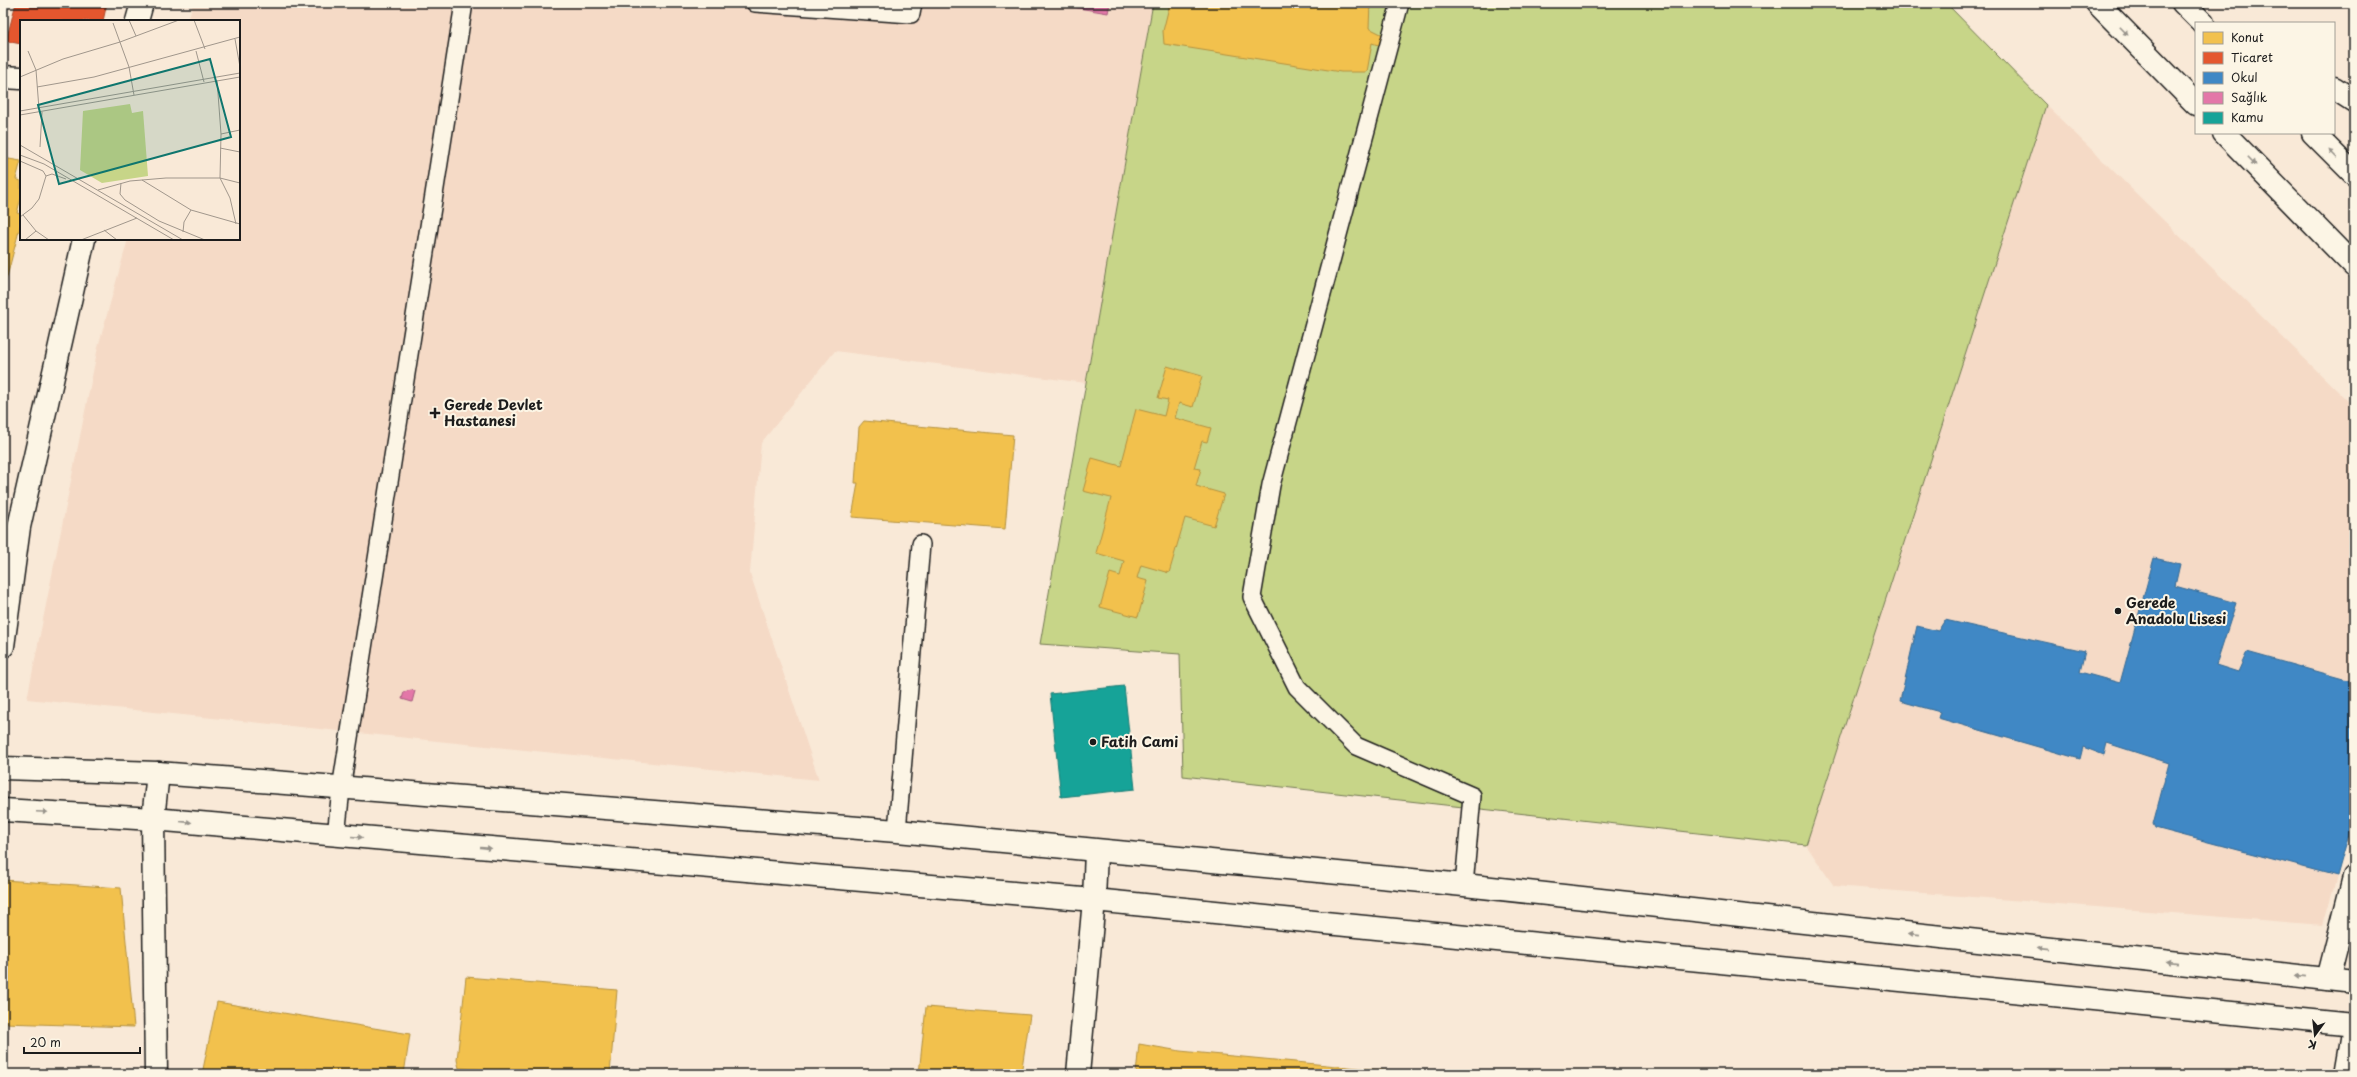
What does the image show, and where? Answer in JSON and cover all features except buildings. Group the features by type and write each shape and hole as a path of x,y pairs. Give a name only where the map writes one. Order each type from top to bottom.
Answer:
{"main road":[{"path":"137,20 142,3"},
{"path":"2097,3 2195,103"},
{"path":"2183,3 2201,18"},
{"path":"3,77 20,78"},
{"path":"2335,89 2354,101"},
{"path":"2225,134 2354,266"},
{"path":"2314,134 2354,174"},
{"path":"3,646 19,527 84,240"},
{"path":"3,768 158,774 897,831 1464,885 2354,982"},
{"path":"156,1074 153,819 158,774"},
{"path":"3,810 153,819 336,836 1094,900 2354,1026 2346,1074"},
{"path":"1078,1074 1094,900 1096,851"},
{"path":"2328,978 2354,877"}],"lane":[{"path":"336,836 341,789 464,3"},
{"path":"755,3 911,14 913,3"},
{"path":"1400,3 1271,485 1252,597 1297,687 1356,746 1472,796 1464,885"},
{"path":"897,831 921,544"}],"shaded area":[{"name":"Gerede Devlet Hastanesi","path":"193,3 1153,3 1086,383 835,351 761,443 750,573 819,780 27,699 98,347 128,240 240,240 240,20 188,20"},
{"name":"Gerede Anadolu Lisesi","path":"2046,105 2354,407 2354,816 2323,925 1834,886 1806,845"}],"green space":[{"path":"1153,3 1946,3 2046,105 1806,845 1183,776 1180,654 1040,644"}],"place":[{"name":"Gerede Devlet Hastanesi","path":"435,413"},
{"name":"Gerede Anadolu Lisesi","path":"2118,611"},
{"name":"Fatih Cami","path":"1093,742"}]}
